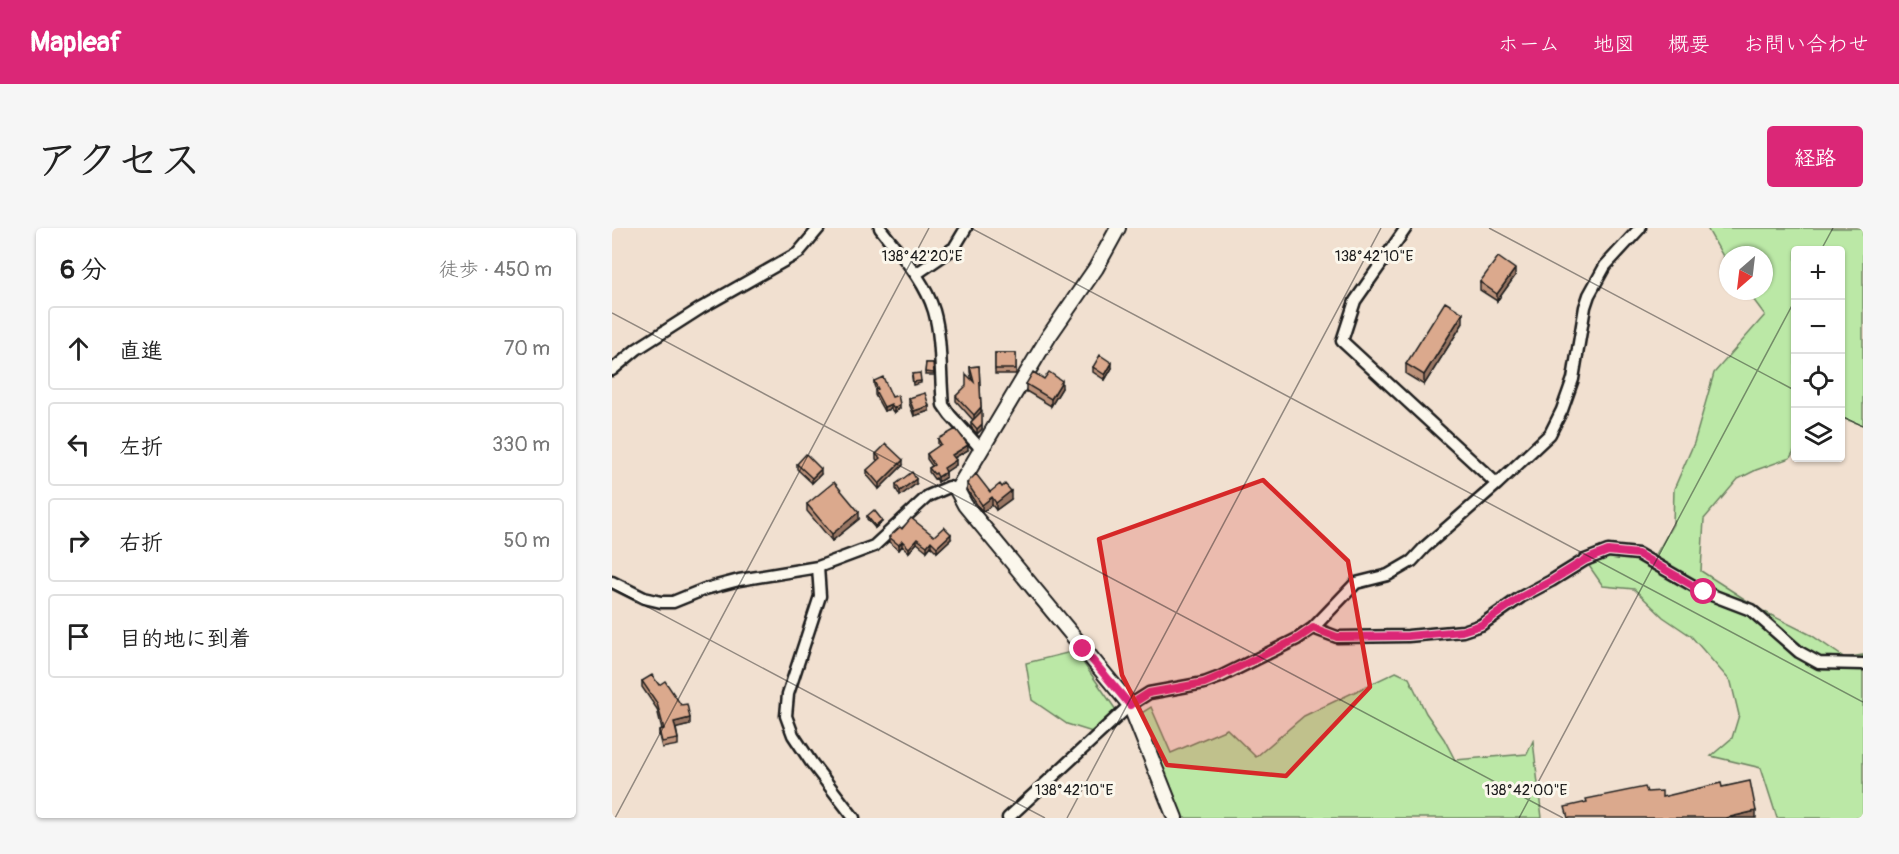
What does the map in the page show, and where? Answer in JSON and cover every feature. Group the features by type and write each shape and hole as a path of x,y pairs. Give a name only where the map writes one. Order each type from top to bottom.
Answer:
{"street":[{"path":"612,370 637,349 693,313 798,253 819,228"},
{"path":"880,228 916,274 933,309 943,405 981,449"},
{"path":"916,274 954,248 966,228"},
{"path":"957,490 1049,336 1096,268 1118,228"},
{"path":"1406,228 1355,301 1342,341 1497,484"},
{"path":"1008,818 1130,705 1149,693 1204,683 1297,639 1313,628 1356,583 1388,575 1412,561 1497,484 1550,434 1562,410 1573,379 1589,295 1605,266 1640,228"},
{"path":"612,582 644,598 673,602 705,589 740,580 818,567 874,546 928,496 949,487 957,490 965,505 1130,705 1176,818"},
{"path":"1313,628 1337,637 1408,636 1462,631 1481,625 1521,597 1585,560 1608,551 1638,554 1704,592 1750,610 1799,652 1819,663 1863,664"},
{"path":"818,567 820,596 788,694 786,716 794,735 811,762 854,818"}],"highlighted area":[{"path":"1263,480 1348,561 1370,687 1286,776 1167,765 1122,675 1099,539"}],"green space":[{"path":"1707,228 1863,228 1863,425 1845,419 1845,246 1791,246 1791,456 1738,479 1704,519 1701,571 1763,611 1811,635 1845,658 1863,655 1863,818 1777,818 1761,768 1711,756 1732,738 1739,715 1731,682 1691,636 1663,617 1634,589 1603,586 1585,560 1609,557 1654,558 1673,524 1674,489 1694,443 1714,373 1765,315 1754,300 1773,300 1773,246 1719,246 1719,249"},
{"path":"1075,651 1123,720 1105,736 1067,724 1032,700 1026,663"},
{"path":"1396,672 1409,678 1426,713 1455,760 1527,754 1533,741 1542,818 1183,818 1140,714 1151,707 1171,753 1227,729 1256,757 1304,716"}],"building":[{"path":"1498,257 1515,269 1497,294 1480,282"},
{"path":"1445,302 1463,313 1424,375 1406,364"},
{"path":"995,353 1016,353 1016,369 995,369"},
{"path":"1100,355 1112,363 1105,375 1093,367"},
{"path":"926,363 933,363 934,373 925,372"},
{"path":"979,366 981,407 974,415 956,396 966,386 966,374 974,382 970,367"},
{"path":"1033,372 1044,379 1049,372 1062,381 1051,399 1026,384"},
{"path":"920,373 921,381 913,382 912,374"},
{"path":"883,377 892,397 898,395 900,404 894,408 891,404 884,407 875,390 878,389 874,381"},
{"path":"925,393 929,406 914,411 909,398"},
{"path":"982,411 982,424 977,429 971,422"},
{"path":"956,429 968,445 952,455 956,460 944,468 946,472 938,477 929,468 934,465 927,454 941,444 938,439"},
{"path":"886,444 903,460 879,484 867,470 880,458 876,454"},
{"path":"806,454 821,469 812,478 797,464"},
{"path":"912,472 916,479 900,491 896,484"},
{"path":"976,474 990,492 1000,484 1002,487 1005,484 1011,491 996,503 992,497 982,505 967,483"},
{"path":"834,482 859,512 832,534 807,504"},
{"path":"874,510 882,520 875,526 867,516"},
{"path":"911,518 934,536 944,527 951,534 937,547 931,541 927,546 917,539 909,548 902,541 899,545 889,537 900,527 902,529"},
{"path":"652,675 659,685 665,681 681,705 687,704 690,718 674,722 678,739 662,742 659,730 664,729 657,703 642,681"},
{"path":"1750,781 1756,811 1726,818 1568,818 1565,807 1587,802 1586,799 1645,787 1647,792 1662,791 1662,797 1721,783 1722,787"}],"route":[{"path":"1083,649 1130,705 1149,693 1204,683 1278,649 1313,628 1337,637 1408,636 1462,631 1481,625 1521,597 1585,560 1608,551 1638,554 1704,592"}]}
